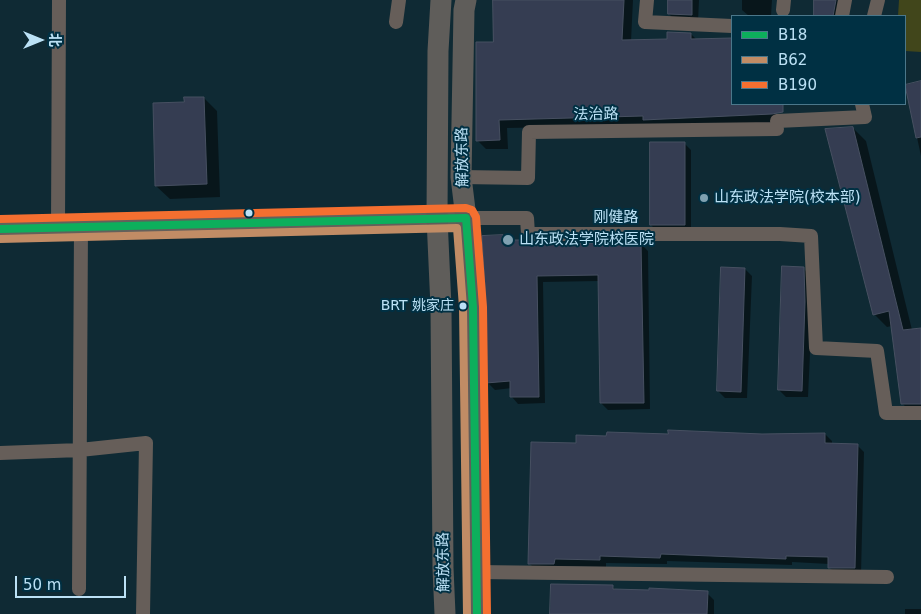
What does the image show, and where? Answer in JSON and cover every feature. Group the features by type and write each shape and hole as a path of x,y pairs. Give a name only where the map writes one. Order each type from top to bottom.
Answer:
{"main road":[{"name":"解放东路","path":"441,0 438,51 437,218 441,307 445,614"},
{"name":"解放东路","path":"466,0 461,177 473,307 478,614"},
{"path":"0,229 58,226 466,218"}],"street":[{"path":"58,226 59,0"},
{"path":"396,22 399,0"},
{"path":"647,0 645,22 731,26"},
{"path":"842,15 844,0"},
{"path":"874,15 878,0"},
{"name":"法治路","path":"461,177 528,178 529,132 777,125 864,117 862,105"},
{"name":"刚健路","path":"466,218 528,218 528,234 780,234 811,236 816,348 877,351 886,413 921,413"},
{"path":"79,589 82,226"},
{"path":"0,453 80,450 146,443 143,614"},
{"path":"477,572 887,577"}],"green space":[{"path":"899,0 921,0 921,52 906,51 906,15 898,15"}],"building":[{"path":"493,0 624,0 622,40 667,39 667,32 691,33 691,39 731,38 731,105 783,105 783,112 643,120 643,116 499,120 500,140 476,141 476,42 493,42"},
{"path":"668,0 692,0 692,15 668,14"},
{"path":"814,0 836,0 833,15 814,15"},
{"path":"921,81 921,137 916,138 906,85"},
{"path":"184,97 204,97 207,184 155,186 153,103 184,102"},
{"path":"853,127 903,330 921,328 921,404 901,404 889,311 873,315 825,129"},
{"path":"650,142 685,142 685,225 650,225"},
{"path":"503,235 503,240 521,240 528,243 641,243 644,403 600,403 598,275 537,276 539,397 510,397 510,381 486,383 486,307 482,236"},
{"path":"782,266 804,267 805,302 802,391 778,390"},
{"path":"721,267 745,268 741,392 717,391"},
{"path":"668,430 762,434 825,433 825,443 858,444 855,568 828,568 828,557 786,556 786,559 661,554 660,558 600,556 600,560 555,559 554,564 528,564 531,442 576,443 576,435 606,436 607,432 668,434"},
{"path":"551,584 613,585 613,589 649,590 649,588 708,591 707,614 550,614"}],"transit line":[{"name":"B190","path":"0,219 466,208 472,210 476,217 483,307 487,614"},
{"name":"B18","path":"0,229 466,218 473,307 477,614"},
{"name":"B62","path":"0,239 457,228 463,307 467,614"}],"place":[{"name":"山东政法学院(校本部)","path":"704,198"},
{"name":"山东政法学院校医院","path":"508,240"},
{"name":"BRT 姚家庄","path":"463,306"}]}
